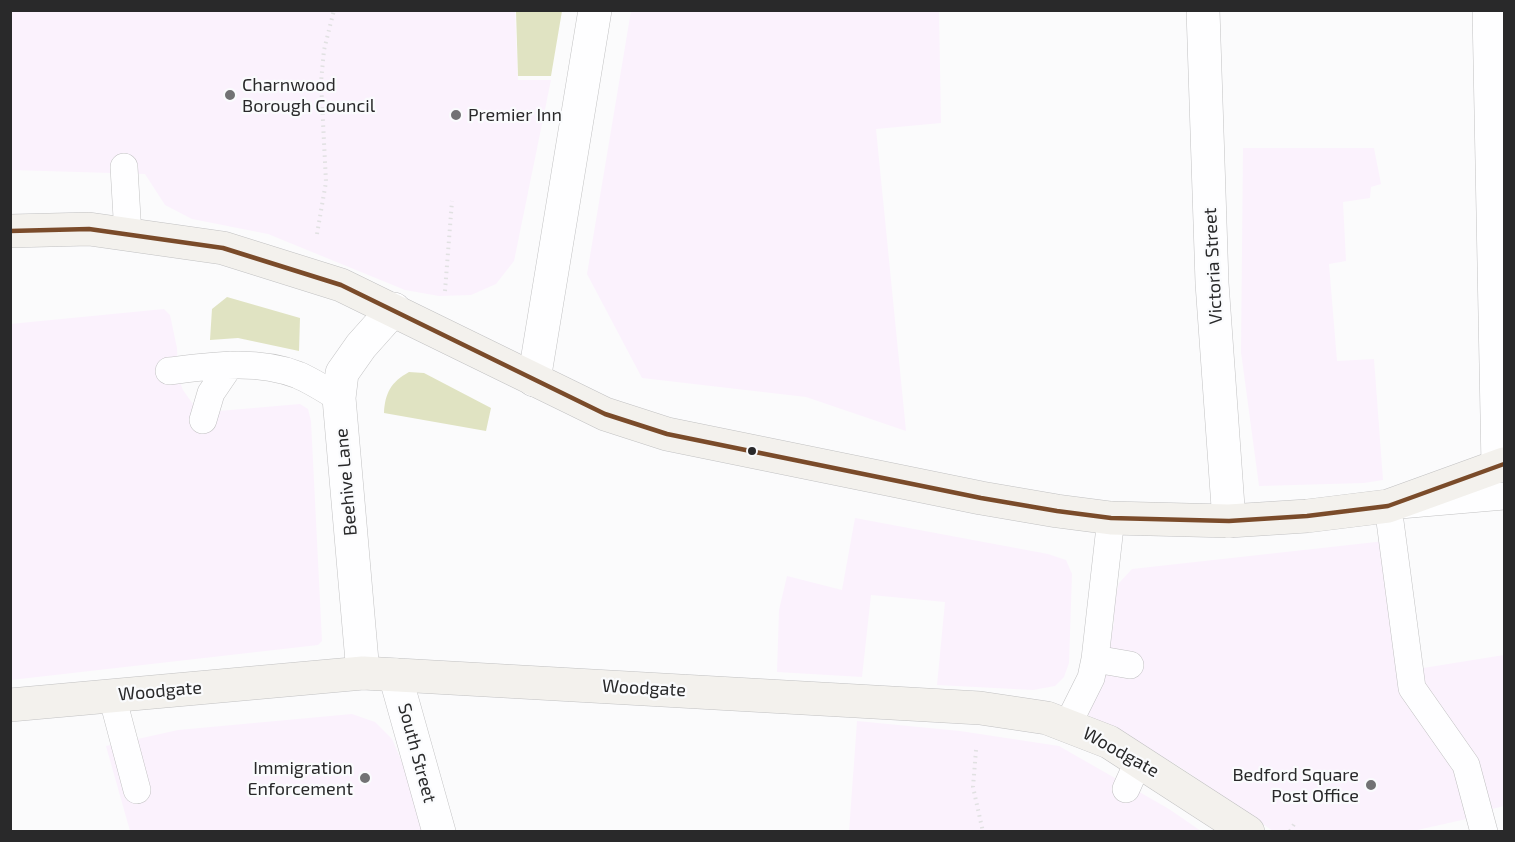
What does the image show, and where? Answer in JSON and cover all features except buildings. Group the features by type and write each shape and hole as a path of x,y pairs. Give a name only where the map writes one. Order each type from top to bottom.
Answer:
{"main road":[{"path":"10,231 89,229 223,248 341,285 605,414 667,434 981,498 1111,518 1229,521 1307,516 1388,506 1502,475"},
{"name":"Woodgate","path":"10,705 363,673 980,708 1068,724 1109,741 1132,774 1248,831"}],"street":[{"path":"534,380 595,10"},
{"name":"Victoria Street","path":"1203,10 1212,284 1229,521"},
{"path":"1489,10 1502,475"},
{"name":"Beehive Lane","path":"363,673 339,398 342,373 361,346 394,309"},
{"name":"South Street","path":"395,675 439,831"}],"lane":[{"path":"124,167 128,235"},
{"path":"169,371 230,365 268,366 299,375 339,398"},
{"path":"203,420 211,393 230,365"},
{"path":"1388,506 1412,688 1466,765 1484,831"},
{"path":"1068,724 1091,678 1095,659 1111,518"},
{"path":"1095,659 1130,665"},
{"path":"112,696 137,790"}],"path":[{"path":"316,241 326,182 321,82 324,50 334,10"},
{"path":"980,708 973,787 983,831"},
{"path":"1290,831 1296,821"}],"shaded area":[{"path":"11,11 515,11 518,80 551,80 514,261 496,284 471,295 439,296 405,290 268,234 192,219 165,205 145,174 11,170"},
{"path":"631,11 939,11 941,123 876,129 906,431 806,397 642,378 587,274"},
{"path":"1243,148 1374,148 1381,184 1371,187 1370,198 1343,202 1346,261 1329,264 1337,361 1374,359 1383,480 1364,483 1259,486 1241,352"},
{"path":"164,309 170,315 177,348 178,377 183,390 195,407 219,411 300,404 308,409 311,421 322,641 318,645 11,680 10,324"},
{"path":"855,518 1048,554 1066,560 1072,574 1069,663 1064,677 1055,686 1033,690 937,685 945,602 871,595 862,677 777,672 779,610 787,576 842,590"},
{"path":"1385,541 1401,675 1462,782 1471,818 1413,831 1273,831 1180,767 1086,714 1088,701 1102,688 1114,622 1114,602 1119,583 1132,569"},
{"path":"1504,655 1504,806 1488,810 1424,692 1417,669"},
{"path":"352,714 375,722 392,739 405,769 425,831 130,831 106,746 178,730"},
{"path":"857,721 960,731 1059,746 1169,809 1201,831 849,832"}],"green space":[{"path":"516,11 562,11 551,76 518,76"},
{"path":"227,297 300,318 299,351 238,338 210,340 212,309"},
{"path":"409,372 424,373 491,408 486,431 384,413 386,400 393,384"}],"transit line":[{"path":"10,231 89,229 223,248 341,285 605,414 667,434 981,498 1057,511 1111,518 1229,521 1307,516 1388,506 1504,464"}],"place":[{"name":"Charnwood Borough Council","path":"230,95"},
{"name":"Premier Inn","path":"456,115"},
{"name":"Immigration Enforcement","path":"365,778"},
{"name":"Bedford Square Post Office","path":"1371,785"}]}
